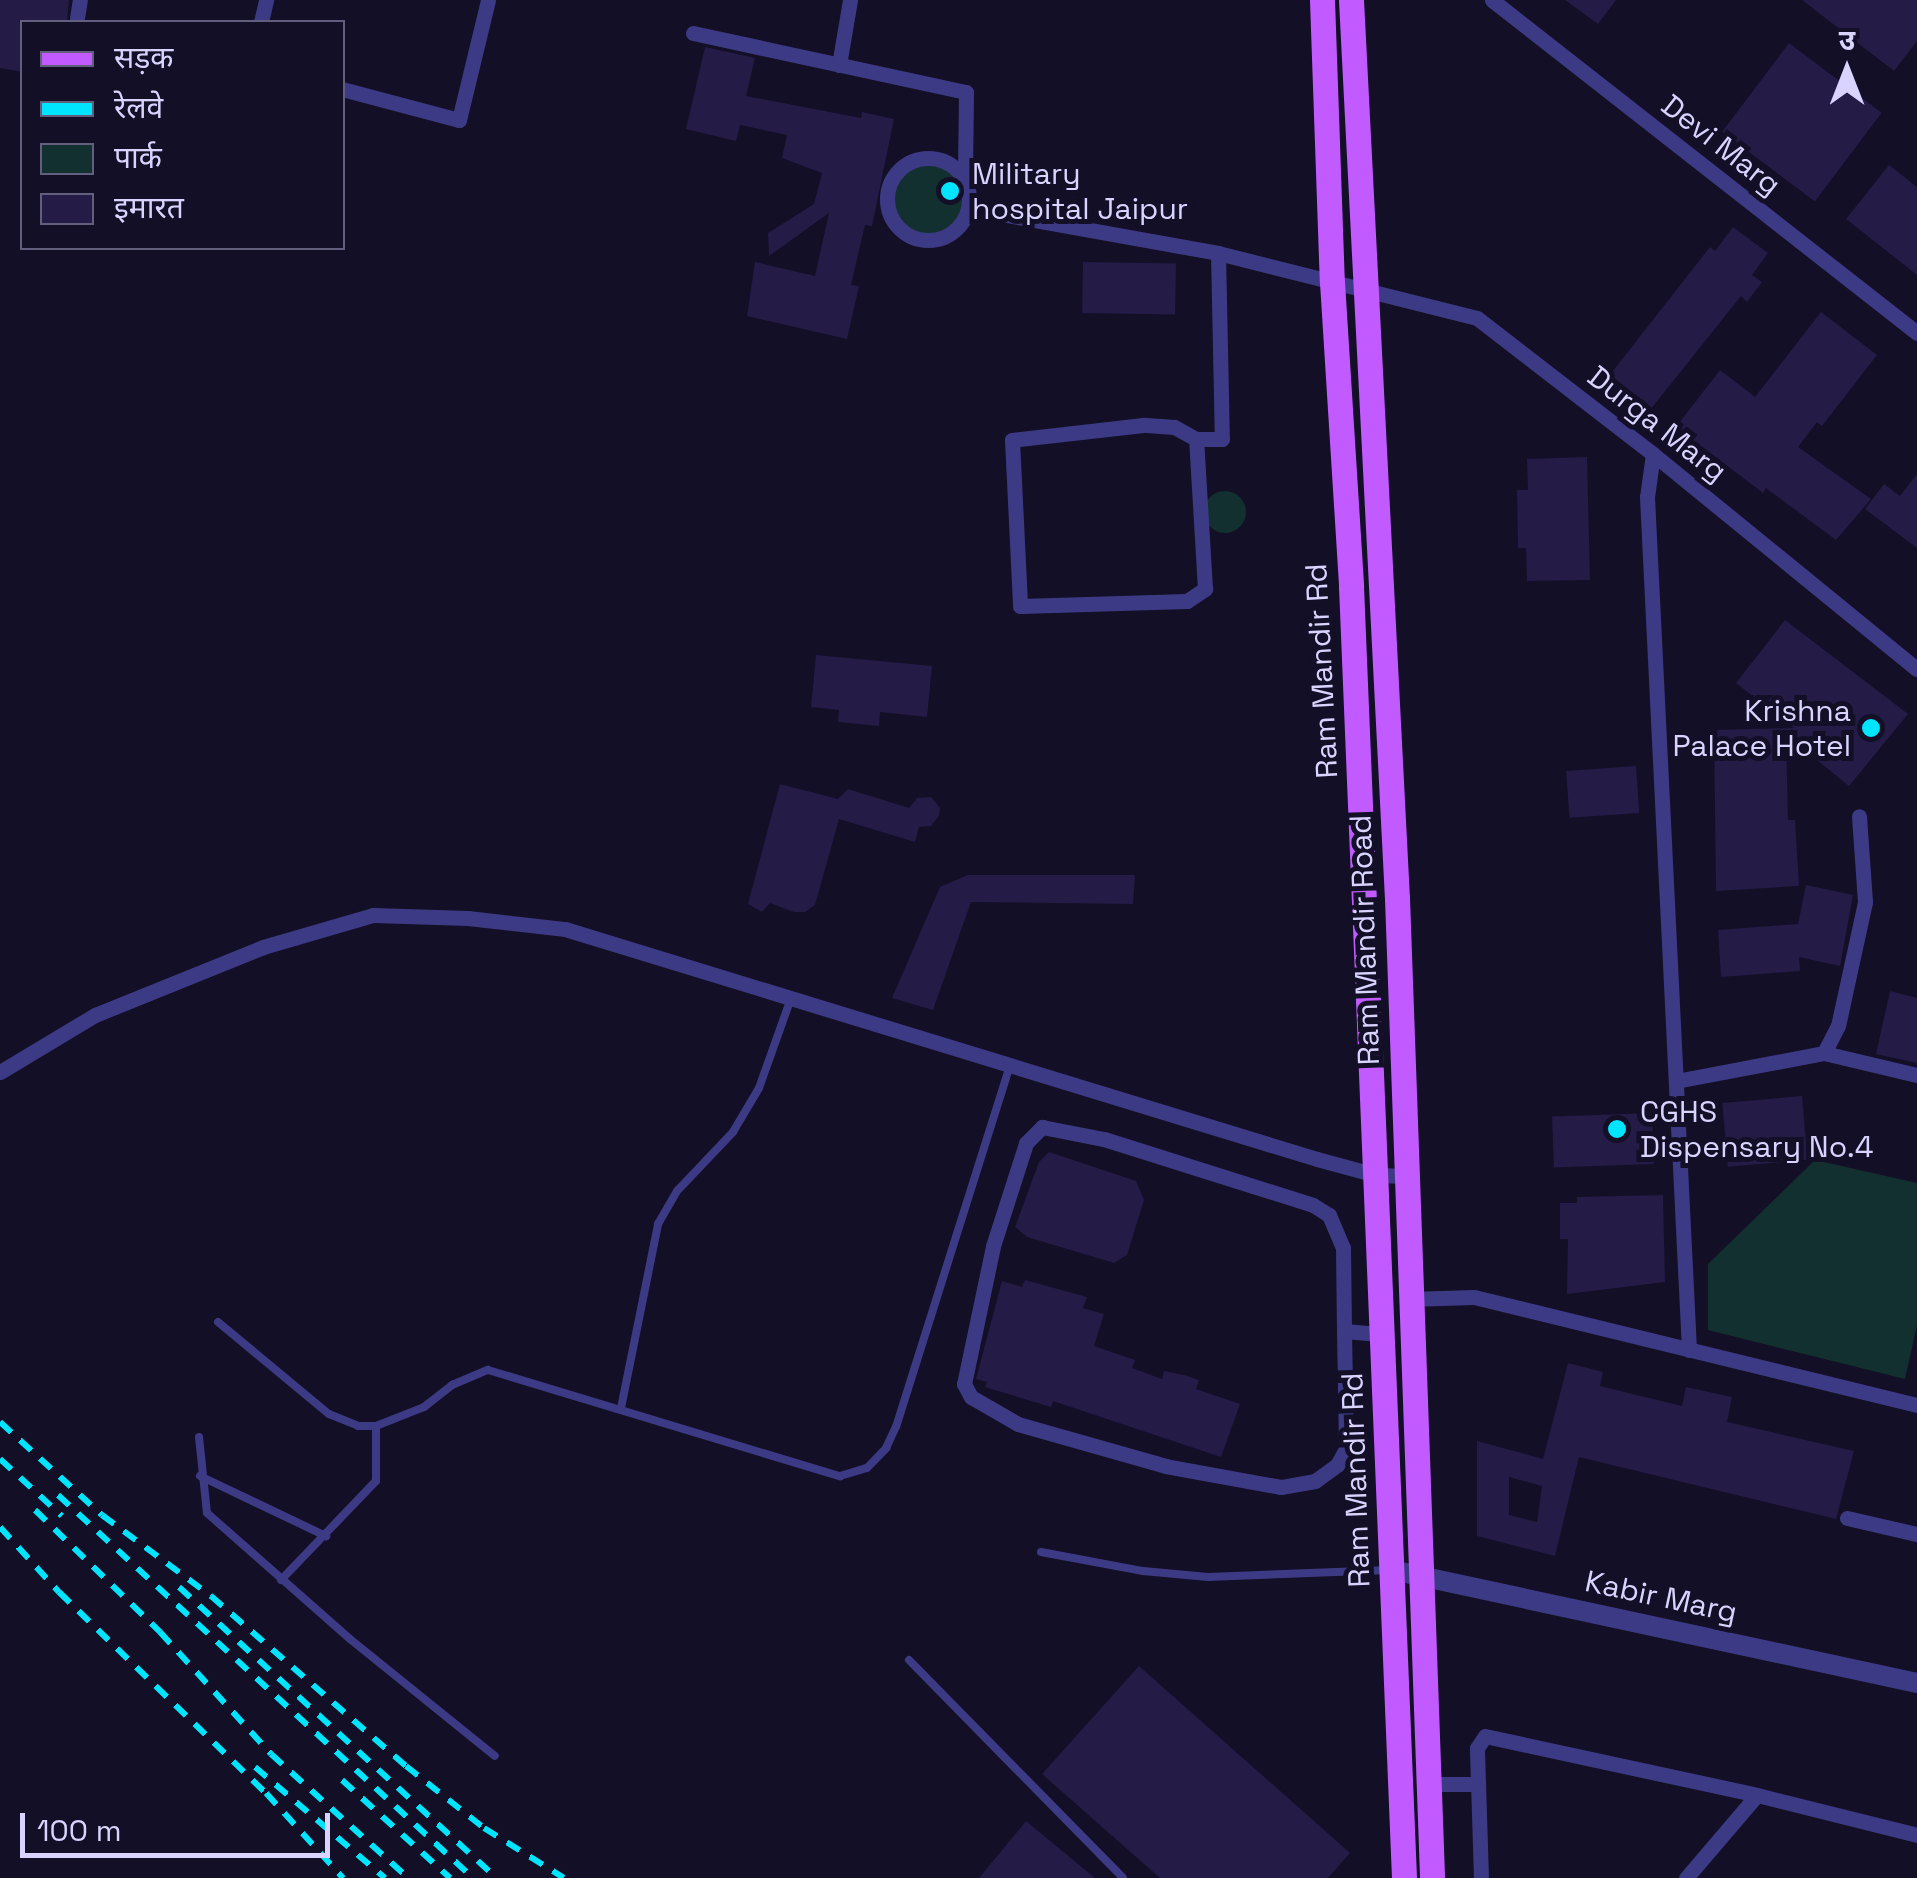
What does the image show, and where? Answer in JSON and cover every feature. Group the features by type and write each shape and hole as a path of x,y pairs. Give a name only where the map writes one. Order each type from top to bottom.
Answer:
{"main road":[{"name":"Ram Mandir Rd","path":"1322,0 1332,282 1352,586 1404,1878"},
{"name":"Ram Mandir Road","path":"1351,0 1407,1176 1432,1878"},
{"path":"1400,1785 1430,1784"}],"street":[{"path":"77,18 80,0"},
{"path":"345,91 459,120 488,0"},
{"path":"839,65 850,0"},
{"name":"Devi Marg","path":"1492,0 1917,333"},
{"path":"694,33 966,92 968,208 957,228 931,240 916,239 899,229 886,204 891,178 909,161 938,158 965,179"},
{"name":"Durga Marg","path":"968,208 1218,253 1477,318 1653,454 1917,669"},
{"path":"1196,439 1205,589 1187,601 1020,606 1012,440 1143,425 1174,427 1196,439 1222,439 1218,253"},
{"path":"1653,454 1647,497 1689,1350"},
{"path":"1824,1053 1838,1026 1866,902 1859,816"},
{"path":"0,1072 95,1015 263,947 373,915 468,918 566,930 1376,1175 1407,1176"},
{"path":"1676,1081 1824,1053 1917,1074"},
{"path":"1042,1127 1104,1139 1313,1205 1329,1215 1342,1248 1344,1331 1346,1448 1337,1465 1316,1482 1281,1487 1166,1466 1018,1424 971,1397 964,1384 993,1246 1026,1143 1042,1127"},
{"path":"1410,1299 1474,1297 1917,1405"},
{"path":"1344,1331 1382,1334"},
{"path":"1847,1518 1917,1534"},
{"name":"Kabir Marg","path":"1392,1570 1917,1682"},
{"path":"1481,1878 1477,1742 1485,1736 1758,1795 1917,1835"},
{"path":"1430,1784 1478,1784"},
{"path":"1686,1878 1758,1795"}],"lane":[{"path":"621,1408 658,1224 678,1190 733,1132 759,1088 791,998"},
{"path":"218,1322 330,1414 358,1426 376,1426 424,1407 477,1371 502,1372 840,1476 867,1468 886,1448 896,1426 1010,1065"},
{"path":"281,1580 376,1482 376,1426"},
{"path":"199,1437 200,1476 207,1512 281,1580 495,1756"},
{"path":"200,1476 326,1536"},
{"path":"1041,1552 1143,1571 1208,1576 1392,1570"},
{"path":"910,1660 1123,1878"}],"green space":[{"path":"928,164 953,175 964,200 953,225 928,236 903,225 892,200 903,175"},
{"path":"1225,491 1240,497 1246,512 1240,527 1225,533 1210,527 1204,512 1210,497"},
{"path":"1815,1160 1917,1183 1917,1325 1905,1379 1708,1330 1708,1264"}],"building":[{"path":"0,0 69,0 67,20 20,20 20,72 0,68"},
{"path":"1565,0 1616,0 1598,24"},
{"path":"1802,0 1917,0 1917,41 1894,71"},
{"path":"1789,43 1882,113 1815,201 1722,132"},
{"path":"705,47 755,58 746,96 861,118 862,112 894,119 872,226 865,225 851,285 859,286 847,339 747,316 755,262 815,276 829,213 769,256 768,233 814,204 822,173 782,158 787,135 740,125 736,141 686,129"},
{"path":"1889,165 1917,187 1917,275 1846,219"},
{"path":"1733,227 1768,253 1752,275 1762,282 1747,302 1741,296 1650,410 1609,376 1710,247 1715,251"},
{"path":"1083,262 1176,264 1175,315 1082,313"},
{"path":"1821,312 1877,355 1822,426 1817,422 1798,447 1871,499 1836,540 1766,488 1763,493 1676,427 1720,370 1755,397"},
{"path":"1587,457 1590,580 1527,581 1526,548 1518,548 1517,490 1528,490 1527,459"},
{"path":"1917,474 1917,548 1865,509 1884,484 1900,496"},
{"path":"1785,620 1908,714 1849,786 1786,735 1788,820 1795,820 1799,886 1716,891 1714,730 1794,728 1736,683"},
{"path":"816,655 932,666 927,717 880,712 879,726 838,722 839,710 811,707"},
{"path":"1636,766 1639,813 1569,818 1566,771"},
{"path":"780,784 838,799 848,789 909,808 917,798 931,797 940,808 939,816 931,826 919,827 915,842 839,819 815,905 805,912 794,912 770,903 762,912 748,904"},
{"path":"968,875 1135,875 1133,904 971,902 933,1010 892,998 940,887"},
{"path":"1806,885 1853,895 1840,966 1799,957 1800,971 1721,977 1718,930 1798,924"},
{"path":"1890,991 1917,998 1917,1063 1876,1054"},
{"path":"1802,1096 1808,1160 1728,1167 1722,1103"},
{"path":"1652,1113 1654,1164 1554,1167 1552,1116"},
{"path":"1049,1152 1136,1181 1144,1200 1127,1255 1114,1263 1027,1237 1015,1227 1039,1162"},
{"path":"1663,1195 1665,1282 1567,1294 1568,1239 1560,1239 1560,1203 1577,1203 1577,1197"},
{"path":"1025,1280 1087,1297 1083,1308 1104,1314 1094,1346 1135,1360 1132,1368 1162,1379 1164,1371 1199,1380 1196,1389 1240,1404 1221,1457 1053,1401 1051,1407 985,1387 987,1382 976,1379 1002,1281 1022,1287"},
{"path":"1568,1363 1603,1372 1600,1386 1682,1406 1686,1387 1732,1397 1727,1422 1854,1451 1836,1519 1579,1457 1555,1556 1477,1536 1477,1441 1543,1459","holes":["1509,1477 1542,1486 1537,1522 1509,1515"]},
{"path":"1139,1666 1350,1853 1328,1878 1160,1878 1042,1774"},
{"path":"1026,1821 1095,1878 979,1878"}],"railway":[{"path":"0,1422 102,1515 211,1596 406,1766 484,1828 564,1878"},
{"path":"0,1459 62,1516"},
{"path":"58,1495 473,1878"},
{"path":"35,1510 160,1632 271,1754 408,1878"},
{"path":"0,1527 59,1592 266,1793 343,1878"},
{"path":"179,1587 497,1878"},
{"path":"255,1767 385,1878"},
{"path":"342,1780 450,1878"}],"place":[{"name":"Military hospital Jaipur","path":"950,191"},
{"name":"Krishna Palace Hotel","path":"1871,728"},
{"name":"CGHS Dispensary No.4","path":"1617,1129"}]}
